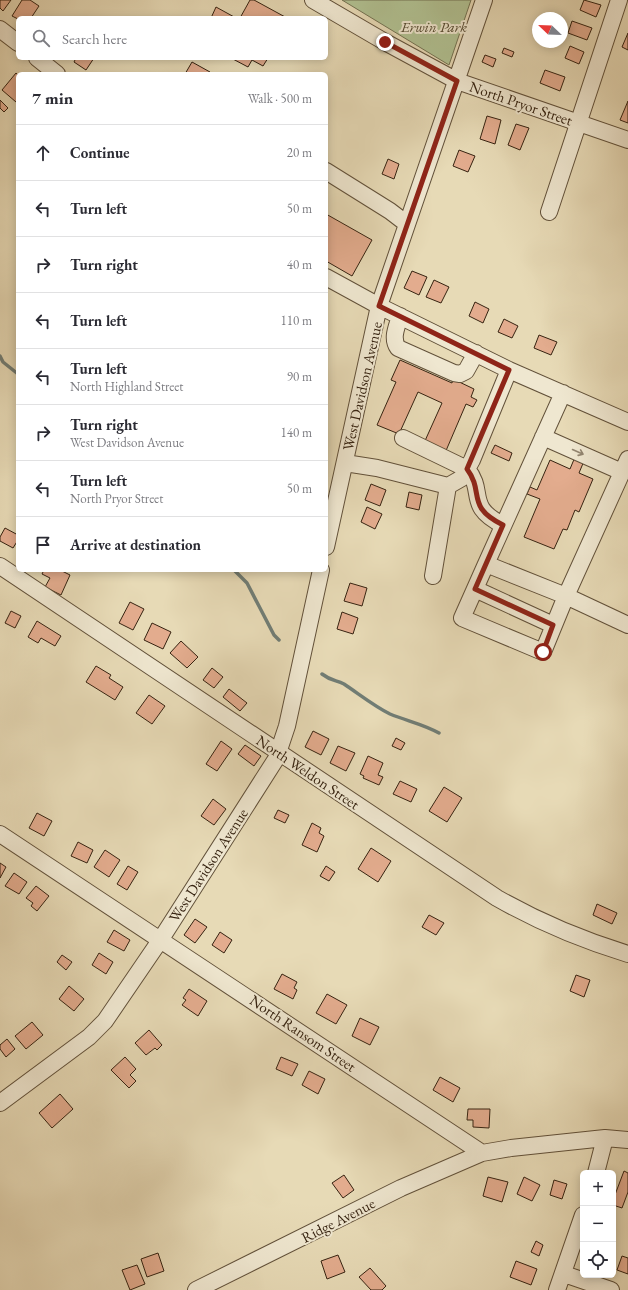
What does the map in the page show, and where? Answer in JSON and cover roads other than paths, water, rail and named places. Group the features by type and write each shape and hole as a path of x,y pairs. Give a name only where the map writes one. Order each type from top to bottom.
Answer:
{"street":[{"name":"North Pryor Street","path":"313,0 385,42 457,81 628,140"},
{"name":"West Davidson Avenue","path":"328,538 379,306 484,0"},
{"path":"549,212 619,0"},
{"path":"0,29 16,41"},
{"path":"40,60 54,72"},
{"path":"328,172 390,211 407,224"},
{"path":"328,278 379,306 509,370 628,422"},
{"path":"400,316 394,337 394,342 398,348 454,373 460,374 466,371 476,353"},
{"path":"344,463 383,470 448,486 462,478 467,469 509,370"},
{"path":"543,437 625,465 553,625 543,652 462,618 503,525 543,437 563,393"},
{"path":"403,438 467,469 471,474 478,503 482,511 489,518 503,525"},
{"path":"433,576 448,486"},
{"path":"486,564 566,596 628,624"},
{"name":"North Weldon Street","path":"0,566 496,898 534,919 584,941 628,954"},
{"name":"West Davidson Avenue","path":"0,1103 94,1032 114,1009 161,939 279,753 287,726 321,572"},
{"path":"475,589 553,625"},
{"name":"North Ransom Street","path":"0,834 161,939 482,1153"},
{"path":"597,1170 605,1138"},
{"path":"482,1153 511,1148 605,1138 628,1140"},
{"name":"Ridge Avenue","path":"196,1290 401,1188 482,1153"},
{"path":"557,1290 564,1274 580,1224"},
{"path":"564,1274 611,1290"}],"waterway":[{"path":"0,356 3,362 16,372"},
{"path":"236,572 247,583 274,635 279,640"},
{"path":"322,674 344,684 372,704 390,714 427,727 439,733"}],"park label":[{"name":"Erwin Park","path":"434,26"}]}
